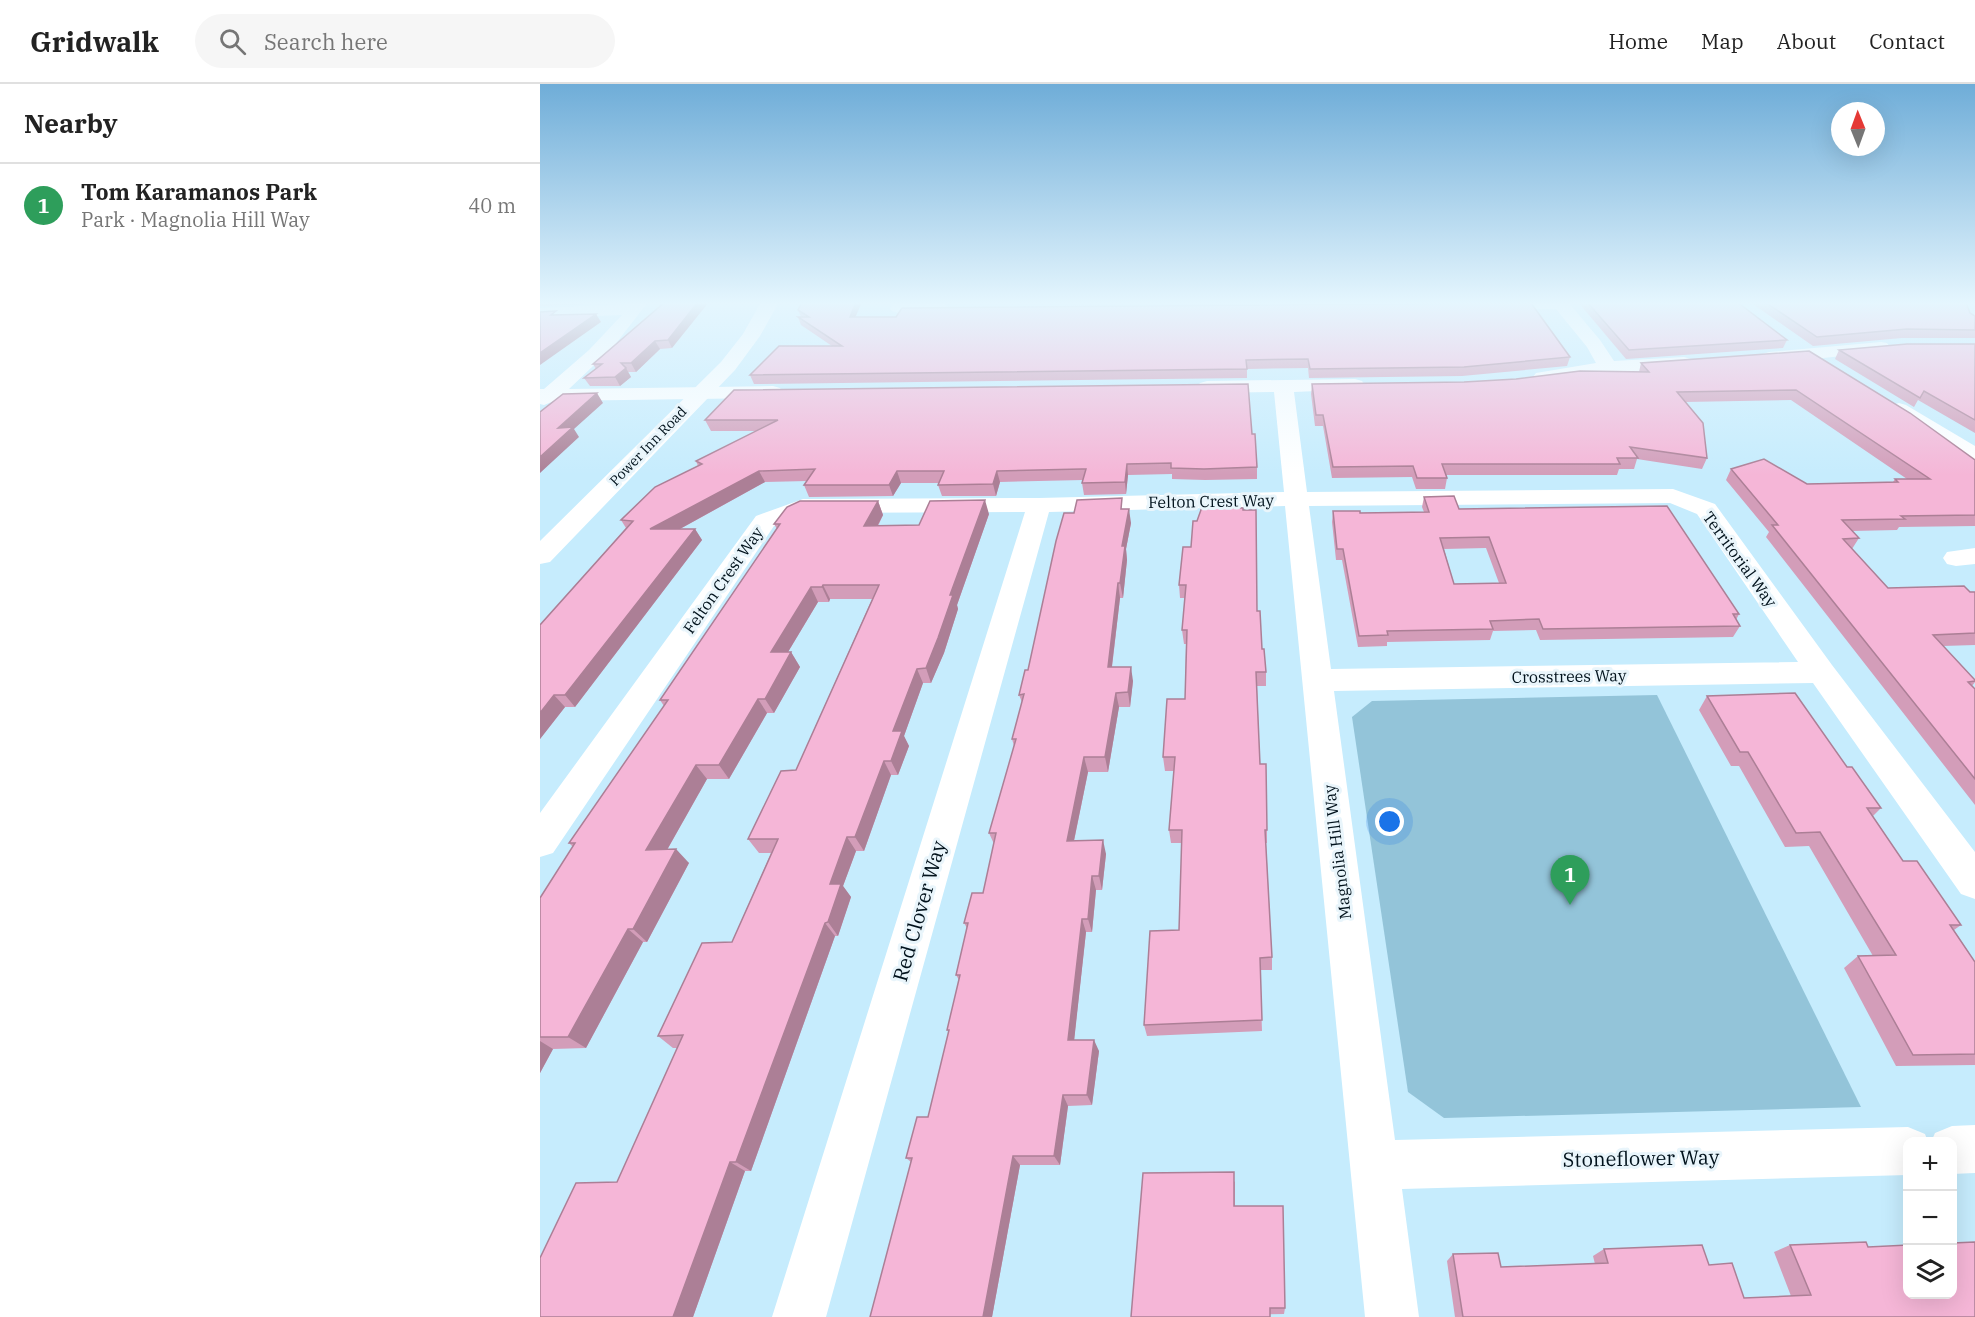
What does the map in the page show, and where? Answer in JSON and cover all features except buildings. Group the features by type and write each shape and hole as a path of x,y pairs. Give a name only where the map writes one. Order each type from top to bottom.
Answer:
{"main road":[{"name":"Power Inn Road","path":"540,556 733,360"}],"street":[{"path":"543,397 590,360"},
{"path":"1605,360 1607,367"},
{"path":"1818,360 1838,372"},
{"path":"1524,380 1607,367 1706,362"},
{"path":"1188,387 1378,385"},
{"name":"Magnolia Hill Way","path":"1284,387 1392,1317"},
{"path":"543,397 796,392"},
{"path":"1887,402 1975,456"},
{"name":"Territorial Way","path":"1297,499 1673,496 1706,509 1821,672 1975,882"},
{"name":"Felton Crest Way","path":"540,842 765,521 803,506 1039,505 1297,499"},
{"name":"Red Clover Way","path":"799,1317 1039,505"},
{"name":"Crosstrees Way","path":"1317,680 1821,672"},
{"path":"1957,1150 1975,1149"},
{"name":"Stoneflower Way","path":"1375,1165 1903,1151"}],"shaded area":[{"path":"1657,695 1861,1107 1444,1118 1408,1092 1352,717 1372,701"}],"place":[{"name":"Tom Karamanos Park","path":"1570,905"}]}
